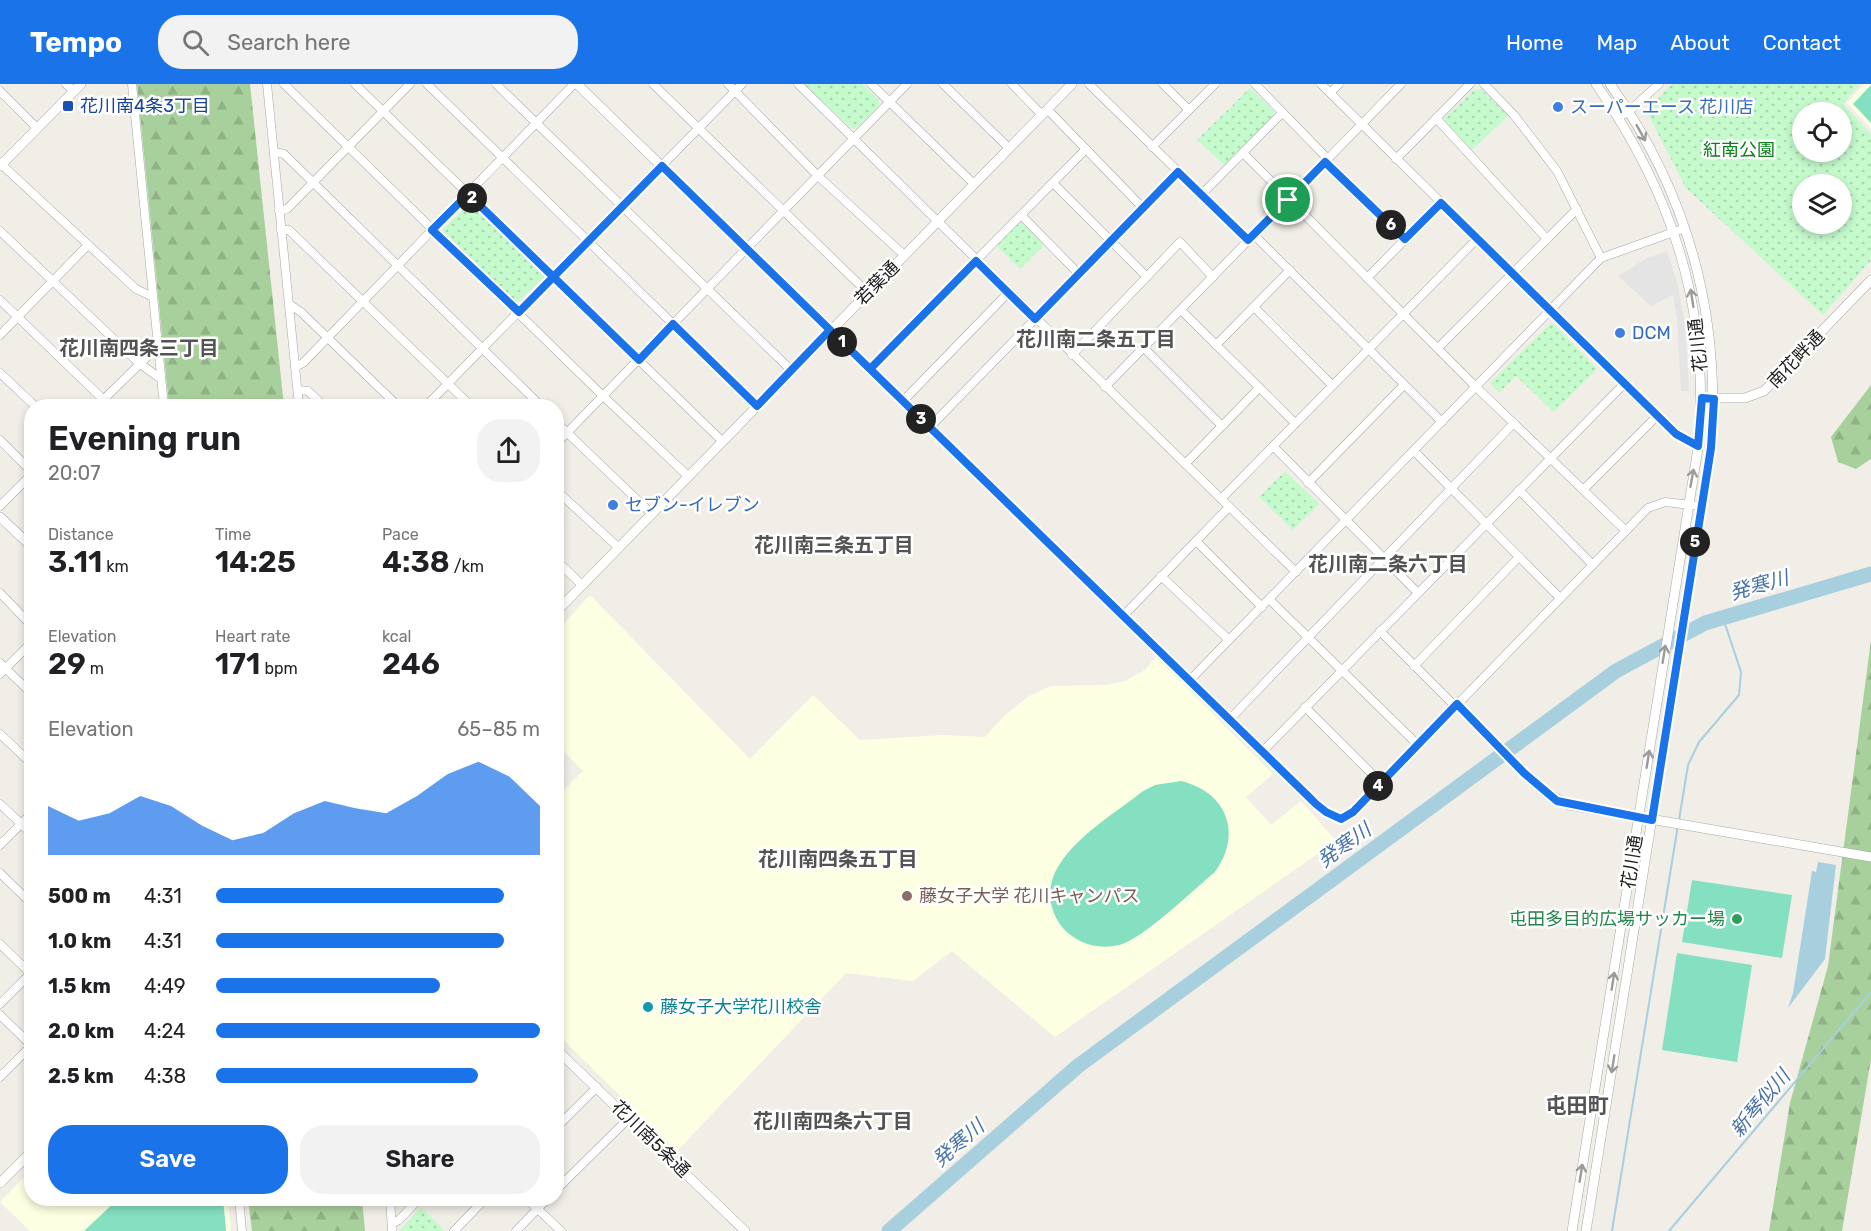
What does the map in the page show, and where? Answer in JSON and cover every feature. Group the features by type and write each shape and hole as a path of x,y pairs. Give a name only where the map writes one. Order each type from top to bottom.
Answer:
{"street":[{"path":"66,84 77,88 0,165 136,289 153,297"},
{"path":"132,84 163,399"},
{"path":"267,84 299,399"},
{"path":"284,84 688,476"},
{"path":"355,84 722,441"},
{"path":"279,211 287,209 410,84"},
{"path":"427,84 757,406"},
{"path":"496,84 791,370"},
{"path":"295,367 327,338 575,84 1263,751 1333,817 1341,819 1353,812 1647,508 1657,503 1700,506"},
{"path":"653,84 867,292"},
{"path":"728,84 818,176 904,255"},
{"path":"433,399 742,84"},
{"path":"798,84 938,220 1008,293 1296,572"},
{"path":"871,84 974,184"},
{"path":"564,436 907,84"},
{"path":"943,84 1008,148"},
{"path":"1012,84 1086,149 1143,208"},
{"name":"若葉通","path":"564,604 1072,84"},
{"path":"1089,84 1201,195 1290,270 1442,422"},
{"path":"1163,84 1189,110"},
{"path":"1152,147 1215,84"},
{"path":"1255,84 1405,239"},
{"path":"1321,84 1657,416 1676,434 1698,446"},
{"path":"1330,93 1340,84"},
{"path":"1105,387 1401,84"},
{"path":"1396,159 1470,84"},
{"path":"1484,84 1514,115 1557,171 1601,258"},
{"name":"花川通","path":"1572,1231 1698,446 1702,398 1698,334 1689,282 1672,231 1651,175 1596,84"},
{"name":"花川通","path":"1586,1231 1711,448 1714,399 1710,334 1701,280 1685,228 1662,171 1629,111 1610,84"},
{"path":"1618,117 1629,111 1659,84"},
{"path":"0,91 37,128"},
{"path":"1201,195 1282,113"},
{"path":"1436,118 1547,239"},
{"path":"870,369 1086,149"},
{"path":"274,152 284,154 396,267 534,399"},
{"path":"1243,153 1476,387 1626,531"},
{"path":"930,427 1178,172"},
{"path":"1053,183 1110,242 1147,276"},
{"path":"1367,278 1441,203"},
{"path":"1438,348 1577,209"},
{"path":"1021,215 1078,274"},
{"path":"1190,680 1601,258 1685,228"},
{"path":"281,230 289,230 464,399"},
{"path":"0,231 139,363 161,379"},
{"path":"1221,499 1477,239"},
{"path":"1072,355 1180,242 1213,277"},
{"path":"0,335 88,245"},
{"path":"1216,345 1290,270"},
{"name":"南花畔通","path":"1702,398 1745,398 1764,391 1871,280"},
{"path":"903,401 1008,293"},
{"path":"0,300 96,399"},
{"path":"289,304 391,399"},
{"path":"1254,307 1332,386"},
{"path":"1180,310 1295,423"},
{"path":"104,399 158,346"},
{"path":"1144,348 1222,426"},
{"path":"0,373 28,399"},
{"path":"1263,751 1624,384"},
{"path":"1308,483 1404,385"},
{"path":"1185,464 1259,388"},
{"path":"298,390 308,391 317,399"},
{"path":"1583,490 1657,416"},
{"path":"1230,719 1514,423"},
{"path":"564,430 652,514"},
{"path":"0,440 24,465"},
{"path":"1273,446 1418,593"},
{"path":"1414,451 1450,490 1560,598"},
{"path":"0,506 24,481"},
{"path":"1519,490 1593,565"},
{"path":"564,497 619,548"},
{"path":"1124,616 1229,507"},
{"path":"0,516 24,539"},
{"path":"1196,541 1262,607"},
{"path":"1414,666 1519,557"},
{"path":"564,568 582,585"},
{"path":"1161,576 1229,640"},
{"path":"0,593 24,618"},
{"path":"1269,599 1418,745"},
{"path":"1380,631 1524,773 1557,801 1652,820 1871,857"},
{"path":"24,649 2,669 24,687"},
{"path":"1305,707 1381,783"},
{"path":"0,734 24,756"},
{"path":"0,804 24,827"},
{"path":"0,846 24,821"},
{"path":"0,873 24,896"},
{"path":"0,944 24,966"},
{"path":"0,1004 24,979"},
{"path":"0,1015 24,1039"},
{"path":"0,1077 24,1053"},
{"name":"花川南5条通","path":"564,1059 597,1087 745,1231"},
{"path":"564,1120 597,1087"},
{"path":"564,1182 629,1118"},
{"path":"0,1183 24,1159"},
{"path":"240,1206 242,1231"},
{"path":"391,1206 392,1227"},
{"path":"392,1227 412,1206"},
{"path":"454,1231 478,1206"},
{"path":"533,1206 561,1231"},
{"path":"516,1231 541,1206"}],"shaded area":[{"path":"1864,84 1871,84 1871,129 1852,108 1852,102 1848,102"},
{"path":"1667,251 1677,282 1685,324 1689,391 1681,391 1677,319 1673,295 1651,306 1618,276 1647,258"},
{"name":"藤女子大学 花川キャンパス","path":"590,595 750,759 813,695 860,740 944,735 985,737 1004,716 1029,696 1051,686 1105,685 1125,681 1145,670 1156,657 1273,774 1246,797 1271,825 1301,801 1336,841 1055,1037 952,951 913,981 846,973 677,1151 564,1041 564,790 583,771 564,751 564,623"},
{"path":"24,1177 24,1206 229,1206 231,1231 30,1231 0,1202"}],"green space":[{"path":"137,84 250,84 283,399 168,399"},
{"path":"804,84 862,84 879,100 879,106 856,129 851,128"},
{"name":"紅南公園","path":"1672,84 1860,84 1845,102 1792,102 1792,162 1852,162 1852,114 1871,134 1871,260 1823,315 1686,188 1648,114 1648,107"},
{"path":"1871,85 1871,123 1853,104"},
{"path":"1250,88 1274,111 1273,116 1226,166 1197,140"},
{"path":"1481,89 1508,116 1472,150 1445,121 1445,118 1474,90"},
{"path":"471,202 545,276 517,303 442,230"},
{"path":"1017,223 1022,223 1045,244 1020,269 996,245"},
{"path":"1553,323 1597,369 1554,412 1516,376 1499,393 1490,383"},
{"path":"1871,385 1871,459 1856,469 1838,462 1831,437"},
{"path":"1285,471 1319,504 1293,530 1259,497"},
{"path":"1871,640 1871,1059 1842,1231 1769,1231 1790,1103 1828,966"},
{"path":"1181,781 1210,795 1226,816 1229,829 1228,843 1215,872 1158,921 1125,943 1097,946 1084,943 1072,936 1062,927 1052,907 1051,889 1056,872 1066,855 1096,826 1143,791 1155,785"},
{"name":"屯田多目的広場サッカー場","path":"1692,880 1792,895 1782,958 1682,942"},
{"path":"1677,953 1752,965 1737,1062 1662,1050"},
{"path":"111,1206 224,1206 226,1231 84,1231"},
{"path":"249,1206 363,1206 365,1231 252,1231"},
{"path":"421,1207 445,1231 399,1231"}],"water":[{"path":"1818,862 1836,865 1825,959 1788,1008 1793,993 1812,871 1816,872"}],"waterway":[{"name":"発寒川","path":"889,1231 1078,1066 1616,671 1705,623 1871,574"},
{"path":"1679,820 1688,765 1699,742 1739,695 1741,672 1723,618"},
{"path":"1612,1231 1678,825"},
{"name":"新琴似川","path":"1669,1231 1871,992"}],"place":[{"name":"花川南4条3丁目","path":"68,106"},
{"name":"スーパーエース 花川店","path":"1558,107"},
{"name":"DCM","path":"1620,333"},
{"name":"セブン-イレブン","path":"613,505"},
{"name":"藤女子大学 花川キャンパス","path":"907,896"},
{"name":"屯田多目的広場サッカー場","path":"1737,919"},
{"name":"藤女子大学花川校舎","path":"648,1007"}],"district":[{"name":"花川南二条五丁目","path":"1096,339"},
{"name":"花川南四条三丁目","path":"139,348"},
{"name":"花川南三条五丁目","path":"834,545"},
{"name":"花川南二条六丁目","path":"1388,564"},
{"name":"花川南四条五丁目","path":"838,859"},
{"name":"屯田町","path":"1577,1105"},
{"name":"花川南四条六丁目","path":"833,1121"}],"route":[{"path":"1288,200 1248,240 1178,172 1035,319 976,261 870,369 662,166 589,240 554,276 519,312 432,230 468,194 554,276 639,360 673,324 757,406 830,330 1316,804 1333,817 1341,819 1353,812 1457,704 1524,773 1557,801 1569,806 1652,820 1711,448 1714,399 1702,398 1698,446 1676,434 1441,203 1405,239 1325,162 1288,200"}]}
